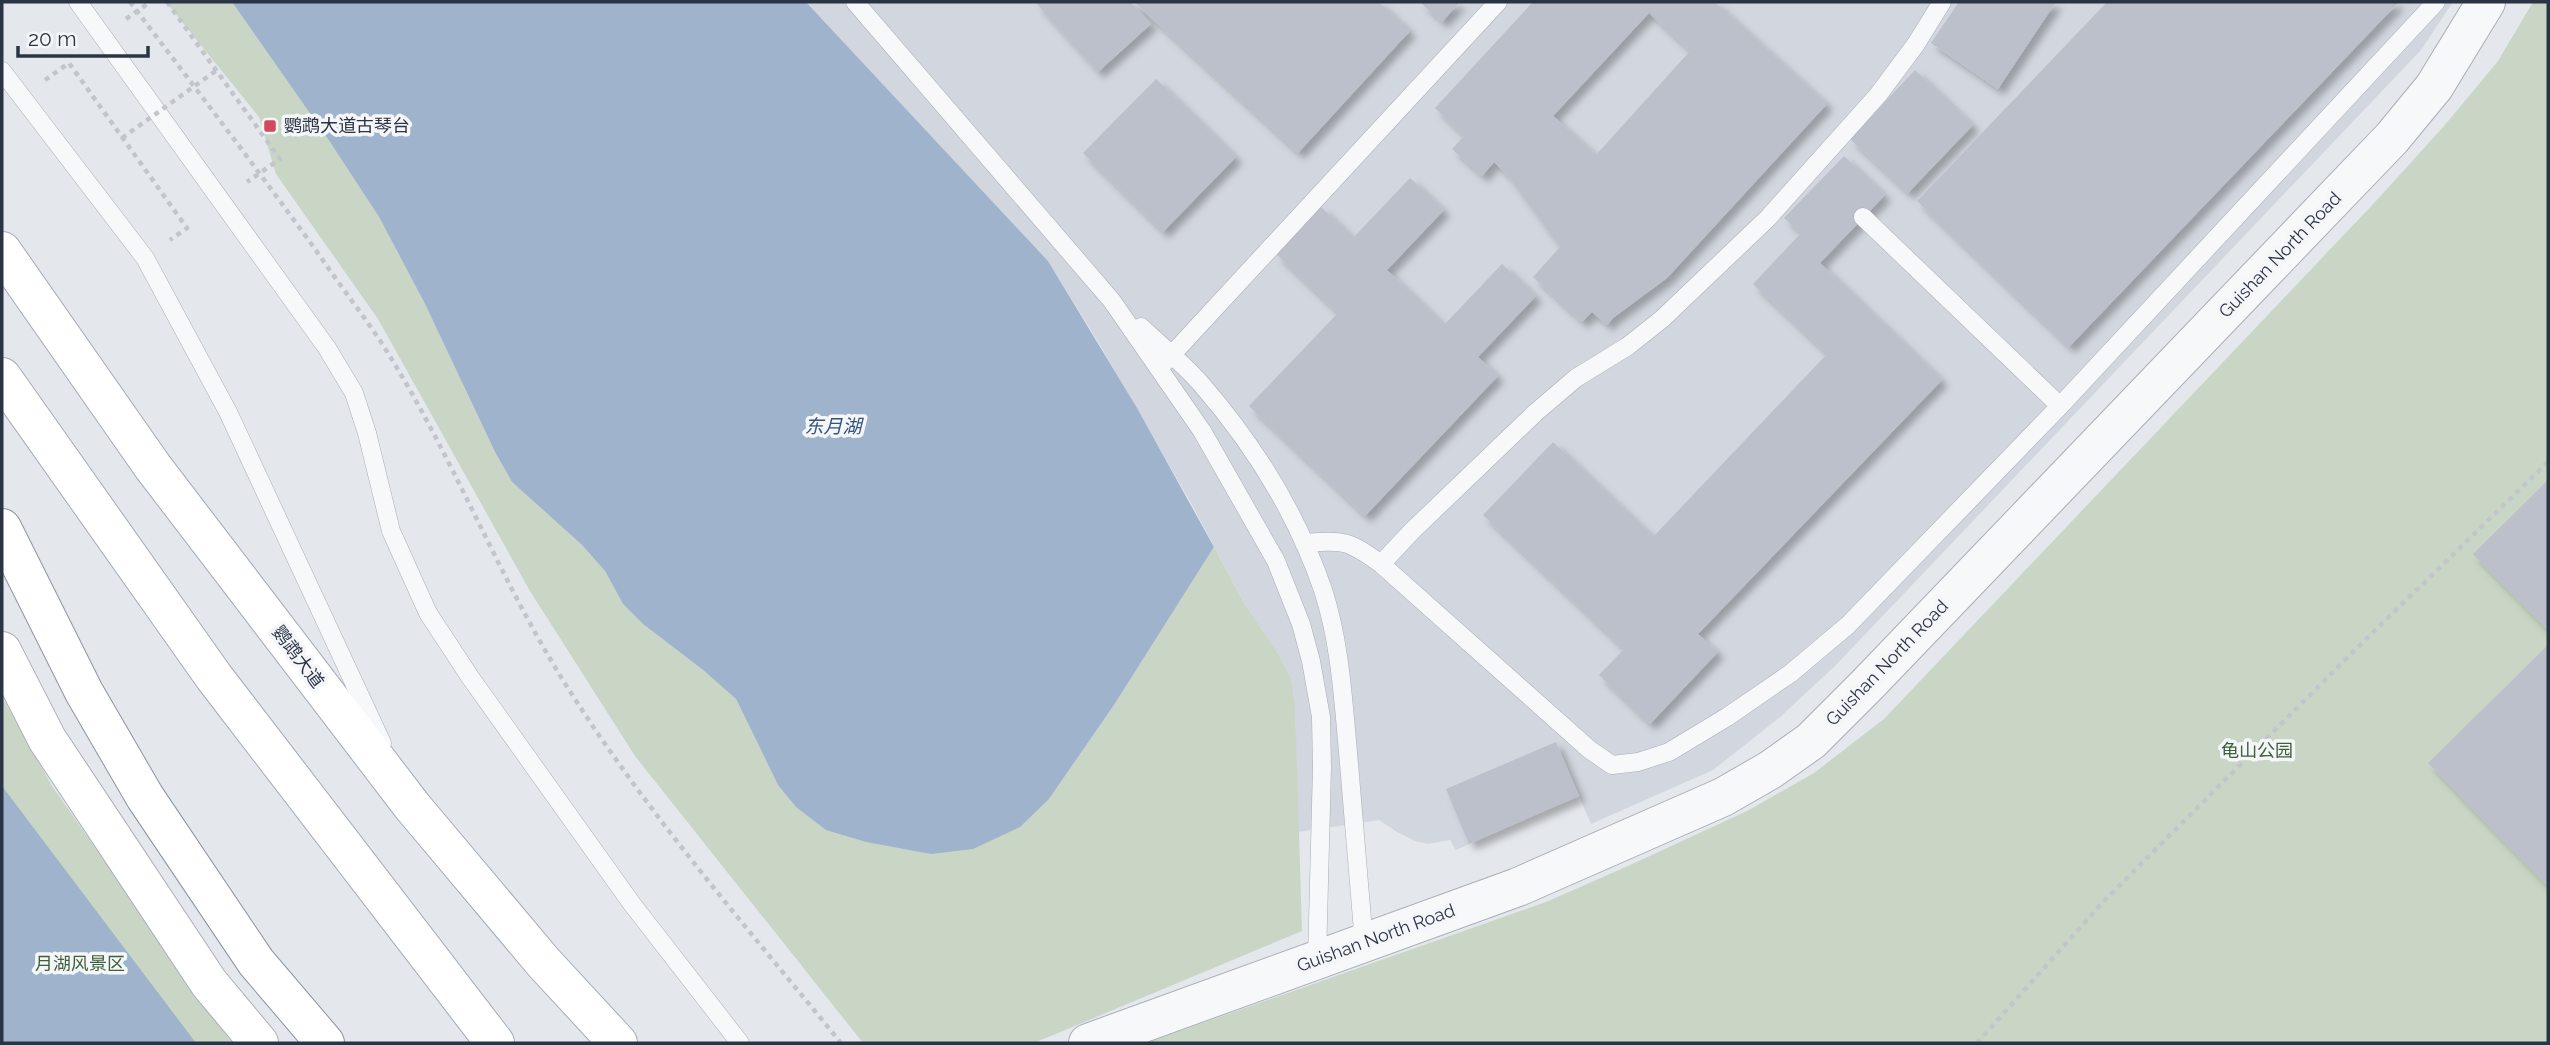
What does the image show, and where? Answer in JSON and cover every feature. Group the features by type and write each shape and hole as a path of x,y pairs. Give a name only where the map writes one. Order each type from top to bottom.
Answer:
{"main road":[{"name":"鹦鹉大道","path":"2,251 153,467 412,806 544,963 618,1043"},
{"path":"2,377 214,677 495,1043"},
{"path":"2,528 90,703 145,797 256,962 324,1043"},
{"path":"2,651 47,739 209,983 259,1043"}],"street":[{"name":"Guishan North Road","path":"1088,1043 1518,887 1723,797 1770,770 1811,741 2392,138 2434,87 2486,2"}],"lane":[{"path":"78,2 327,348 354,393 367,433 391,531 428,613 470,677 632,904 740,1043"},
{"path":"855,2 1165,361 1276,561 1301,624 1321,717 1317,960"},
{"path":"1165,361 1499,2"},
{"path":"1381,564 1535,413 1576,378 1628,346 1662,318 1817,173 1916,44 1942,2"},
{"path":"1304,542 1339,540 1359,548 1381,564 1590,750 1612,765 1639,762 1669,752 1727,717 1791,673 1839,633 2060,406 2436,2"},
{"path":"2,71 145,258 228,412 412,806"},
{"path":"1863,217 2060,406"},
{"path":"1165,361 1201,383 1255,453 1282,497 1304,542 1323,591 1333,628 1340,674 1364,943"}],"path":[{"path":"130,2 260,173 379,339 432,428 520,606 573,697 629,778 723,899 841,1043"},
{"path":"167,2 280,159 221,201"},
{"path":"22,96 69,63 187,228 145,258"},
{"path":"122,138 217,70"},
{"path":"1977,1043 2103,902 2548,462"}],"shaded area":[{"path":"806,2 2453,2 2421,50 1835,666 1779,718 1713,770 1591,824 1579,796 1456,850 1450,840 1428,844 1415,841 1379,820 1298,832 1295,703 1291,678 1244,603 1190,501 1097,340 1048,261"}],"green space":[{"path":"166,2 232,2 379,217 512,482 582,545 605,571 623,604 643,624 736,699 778,785 1049,799 1114,705 1214,547 1244,603 1291,678 1295,703 1302,931 1034,1043 863,1043 635,756 530,591 378,319 276,174 259,117"},
{"name":"龟山公园","path":"2533,2 2548,2 2548,1043 1146,1043 1546,902 1747,811 1814,773 1884,719 2377,200 2498,61"},
{"name":"月湖风景区","path":"2,697 52,786 232,1043 2,1043"}],"water":[{"name":"东月湖","path":"232,2 806,2 1048,261 1137,408 1214,547 1114,705 1049,799 1020,827 973,849 931,854 866,842 826,830 796,807 778,785 736,699 643,624 623,604 605,571 582,545 512,482 379,217"},
{"name":"月湖风景区","path":"2,786 196,1043 2,1043"}],"building":[{"path":"1035,2 1130,2 1151,24 1098,72"},
{"path":"1134,2 1379,2 1410,31 1298,153"},
{"path":"1420,2 1460,2 1442,22"},
{"path":"1533,2 1715,2 1827,104 1667,278 1607,325 1592,312 1582,322 1533,277 1560,247 1508,176 1494,162 1482,176 1452,149 1464,136 1435,108","holes":["1649,13 1690,51 1596,155 1553,116"]},
{"path":"1959,2 2056,2 1998,89 1931,43"},
{"path":"2107,2 2399,2 2069,347 1917,201"},
{"path":"1915,70 1973,125 1908,193 1850,139"},
{"path":"1156,79 1236,157 1163,232 1083,153"},
{"path":"1844,156 1885,195 1820,263 1942,380 1698,634 1718,652 1650,724 1599,675 1624,649 1483,515 1553,442 1653,537 1827,354 1753,284 1801,233 1784,218"},
{"path":"1410,178 1444,210 1387,270 1444,325 1502,264 1536,296 1478,357 1498,376 1365,516 1249,406 1338,313 1276,254 1321,207 1353,238"},
{"path":"2548,480 2548,631 2473,554"},
{"path":"2548,645 2548,887 2428,763"},
{"path":"1556,742 1579,796 1469,844 1446,789"}],"place":[{"name":"鹦鹉大道古琴台","path":"270,126"}]}
